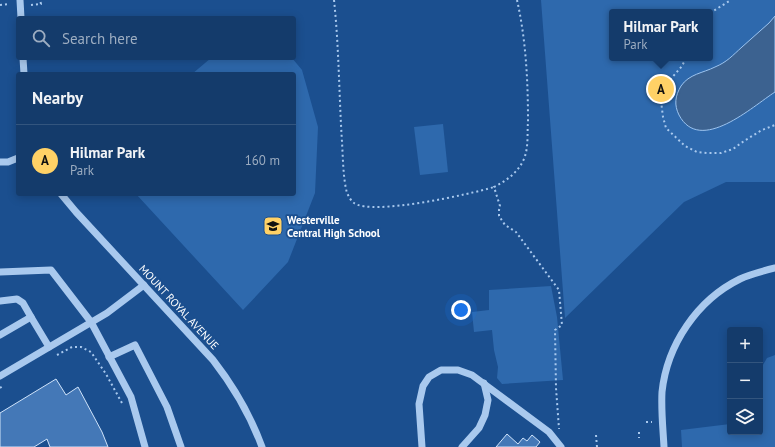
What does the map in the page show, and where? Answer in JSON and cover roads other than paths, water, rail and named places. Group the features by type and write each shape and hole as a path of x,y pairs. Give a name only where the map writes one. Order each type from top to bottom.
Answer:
{"street":[{"path":"20,0 21,16"},
{"path":"23,60 24,72"},
{"path":"0,162 8,162 16,159"},
{"name":"MOUNT ROYAL AVENUE","path":"63,196 213,360 228,379 243,404 256,430 262,447"},
{"path":"664,447 662,392 665,373 671,354 679,337 706,303 723,289 740,279 775,268"},
{"path":"0,272 51,270 91,322 110,357 131,397 145,447"},
{"path":"0,376 107,313 144,285"},
{"path":"0,301 17,299 23,303 49,347"},
{"path":"0,335 31,317"},
{"path":"110,357 135,345 167,408 181,447"},
{"path":"422,447 419,404 423,386 429,377 441,370 458,370 472,375 484,383 549,432 561,447"},
{"path":"462,447 478,428 485,416 488,400 484,383"}],"place":[{"name":"Hilmar Park","path":"661,89"},
{"name":"Westerville Central High School","path":"273,226"}]}
